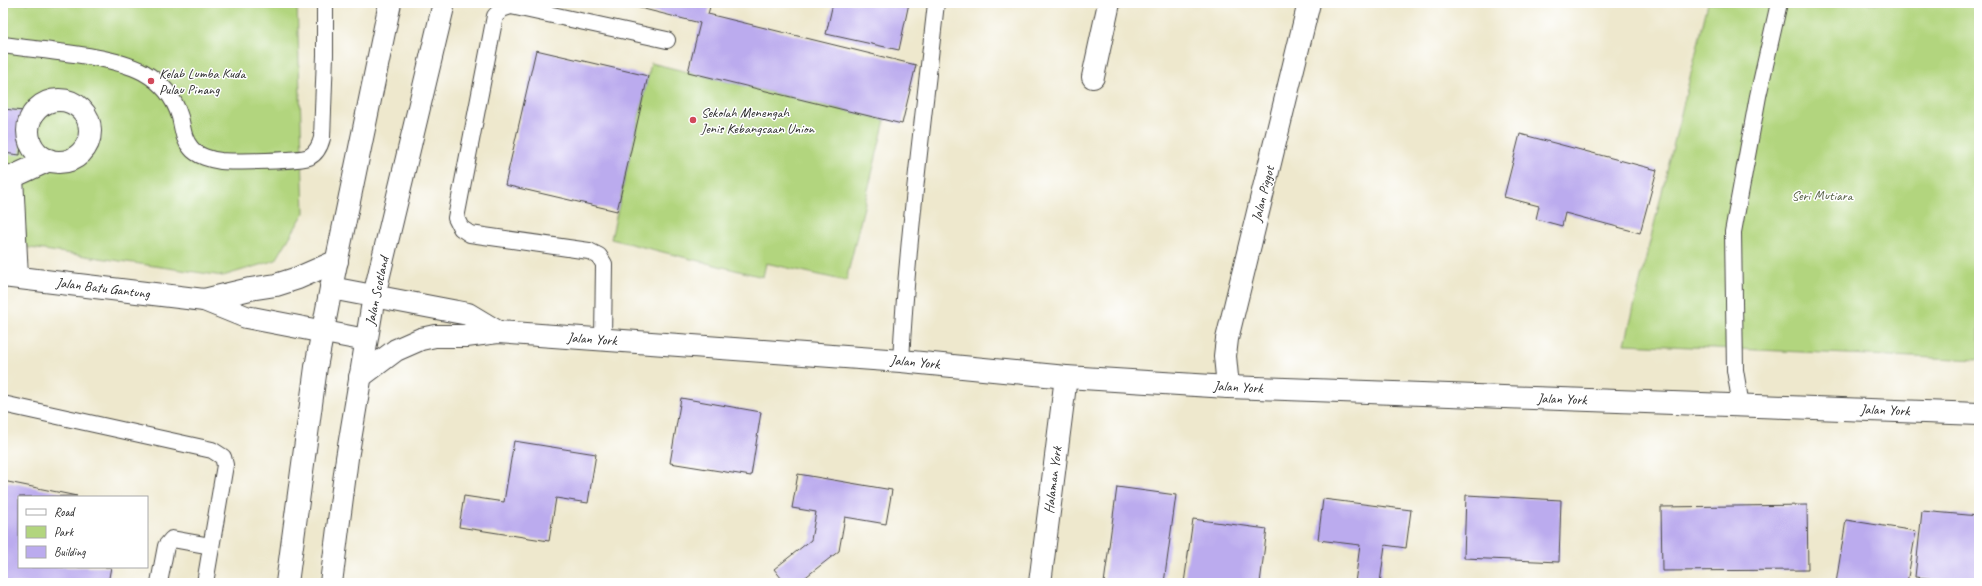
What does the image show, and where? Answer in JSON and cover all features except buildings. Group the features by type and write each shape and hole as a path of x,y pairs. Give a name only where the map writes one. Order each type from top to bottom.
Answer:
{"main road":[{"path":"288,583 322,331 390,3"},
{"name":"Jalan Scotland","path":"331,583 347,458 374,296 444,3"},
{"path":"1093,77 1109,3"},
{"name":"Jalan Piggot","path":"1228,387 1225,356 1227,339 1309,3"},
{"path":"10,276 8,176 49,160"},
{"name":"Jalan Batu Gantung","path":"204,300 250,289 276,285 298,278 337,261"},
{"name":"Jalan Batu Gantung","path":"10,276 204,300 246,317 366,340"},
{"name":"Jalan York","path":"331,288 468,314 498,332"},
{"name":"Jalan York","path":"360,377 396,350 421,339 435,336 466,336 498,332 901,361 1066,377 1228,387 1979,414"},
{"name":"Halaman York","path":"1040,583 1066,377"}],"lane":[{"path":"3,45 108,60 142,71 160,83 172,97 180,118 184,138 192,150 205,157 221,160 302,159 316,152 320,146 322,138 325,55 324,3"},
{"path":"901,361 909,250 936,3"},
{"path":"1741,406 1735,370 1732,232 1758,96 1779,3"},
{"path":"603,339 604,264 599,256 590,250 470,234 460,228 456,218 495,16 502,9 511,6 667,40"},
{"path":"3,404 218,452 224,457 225,465 205,583"},
{"path":"159,583 166,546 172,539 211,546"}],"green space":[{"name":"Kelab Lumba Kuda Pulau Pinang","path":"3,3 297,3 304,213 276,260 223,276 3,244"},
{"name":"Seri Mutiara","path":"1708,3 1979,3 1979,360 1625,344"},
{"path":"651,63 885,120 846,281 766,263 763,277 611,239"}],"place":[{"name":"Kelab Lumba Kuda Pulau Pinang","path":"151,81"},
{"name":"Sekolah Menengah Jenis Kebangsaan Union","path":"693,120"}]}
